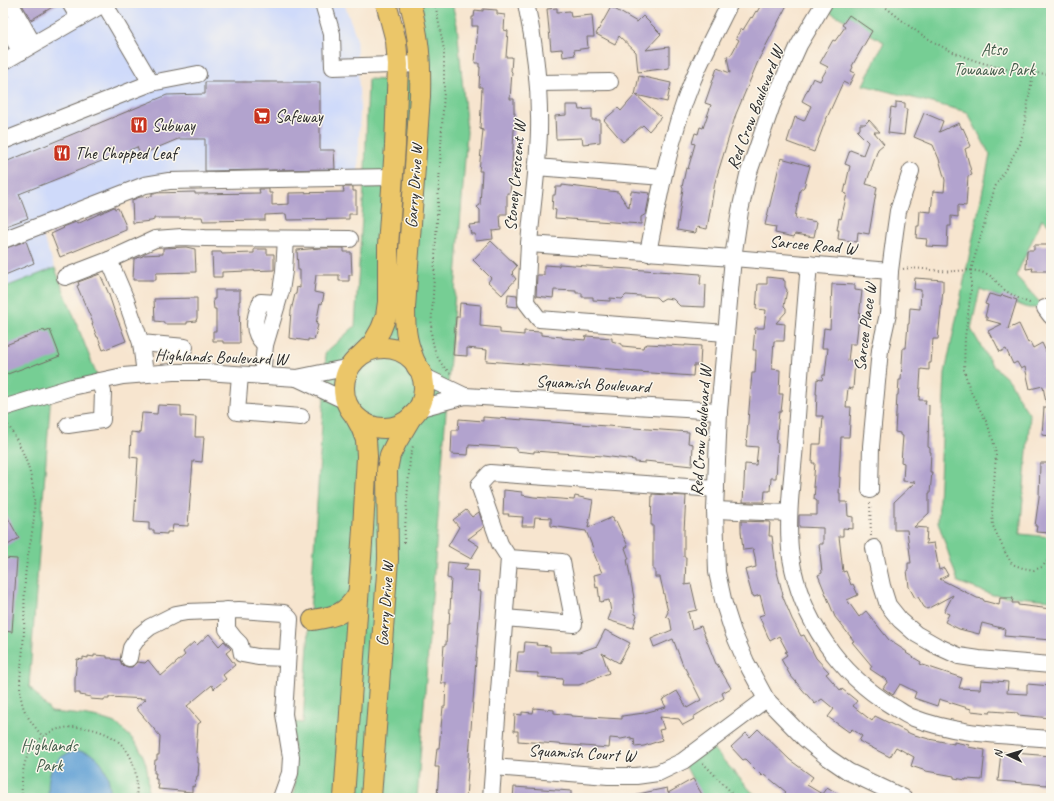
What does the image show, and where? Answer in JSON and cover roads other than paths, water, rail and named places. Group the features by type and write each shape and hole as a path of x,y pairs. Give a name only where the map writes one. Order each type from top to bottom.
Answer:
{"main road":[{"name":"Garry Drive W","path":"356,361 373,343 381,329 386,316 388,302 388,246 398,65 396,41 386,3"},
{"name":"Garry Drive W","path":"410,3 419,39 421,64 420,96 404,308 405,332 410,350 419,371"},
{"path":"379,348 392,349 405,354 412,360 419,371 423,384 421,401 414,413 397,426 379,428 370,426 362,422 351,409 344,384 346,375 356,361 370,350 379,348"},
{"name":"Garry Drive W","path":"344,798 367,456 366,440 351,409"},
{"name":"Garry Drive W","path":"371,798 388,559 387,470 390,455 414,413"},
{"path":"313,620 330,617 341,613 351,605 358,594"},
{"path":"313,620 329,624 341,630 349,638 355,648"}],"street":[{"path":"10,3 27,48"},
{"path":"70,3 79,18"},
{"path":"3,62 104,3 151,83"},
{"path":"323,3 332,34 333,67 421,64"},
{"name":"Stoney Crescent W","path":"526,3 533,41 538,83 539,132 529,244 733,258"},
{"path":"648,253 663,177 674,133 692,82 730,3"},
{"name":"Red Crow Boulevard W","path":"824,3 799,45 785,74 748,175 740,211 733,258 719,410 715,510 718,572 724,604 733,632 746,662 766,698 804,738 827,757 849,772 901,798"},
{"path":"3,22 27,48"},
{"path":"3,141 151,83 198,74"},
{"path":"538,83 610,82"},
{"path":"536,167 663,177"},
{"name":"Sarcee Place W","path":"870,490 871,446 877,380 880,350 888,314 890,271 898,211 911,171"},
{"path":"3,240 145,185 169,181 393,177"},
{"path":"65,277 109,260 155,239 182,237 350,239"},
{"path":"262,376 265,345 284,271 286,239"},
{"path":"529,244 526,302 539,319 726,333"},
{"name":"Sarcee Road W","path":"733,258 890,271"},
{"path":"109,260 126,300 141,343 145,374"},
{"path":"809,264 789,513 791,557 798,587 810,617 830,649 853,677 878,698 909,716 940,727 966,733 1051,739"},
{"path":"141,343 185,347"},
{"name":"Highlands Boulevard W","path":"3,408 51,393 99,381 145,374 173,372 297,378 356,361"},
{"name":"Squamish Boulevard","path":"419,371 465,396"},
{"path":"240,375 237,412 301,417"},
{"name":"Highlands Boulevard W","path":"297,378 351,409"},
{"path":"68,425 102,420 103,392 99,381"},
{"name":"Squamish Boulevard","path":"414,413 465,396 719,410"},
{"path":"491,798 509,558 500,544 479,485 490,472 716,489"},
{"path":"715,510 789,513"},
{"path":"874,548 882,586 888,605 900,620 916,634 959,656 1051,665"},
{"path":"505,618 574,624 562,562 509,558"},
{"path":"227,610 227,629 240,644 242,654 258,657 287,658"},
{"path":"129,658 131,648 139,636 150,627 176,614 187,612 240,610 284,613 290,619 313,620"},
{"path":"281,798 290,774 291,758 284,714 290,619"},
{"name":"Squamish Court W","path":"493,767 601,776 636,776 658,773 683,761 766,698"}],"water":[{"path":"75,751 94,755 103,765 108,776 110,798 49,798 48,782 52,768 60,758"}],"place":[{"name":"Safeway","path":"262,116"},
{"name":"Subway","path":"139,125"},
{"name":"The Chopped Leaf","path":"62,153"}],"park label":[{"name":"Atso Towaawa Park","path":"994,59"},
{"name":"Highlands Park","path":"49,755"}]}
